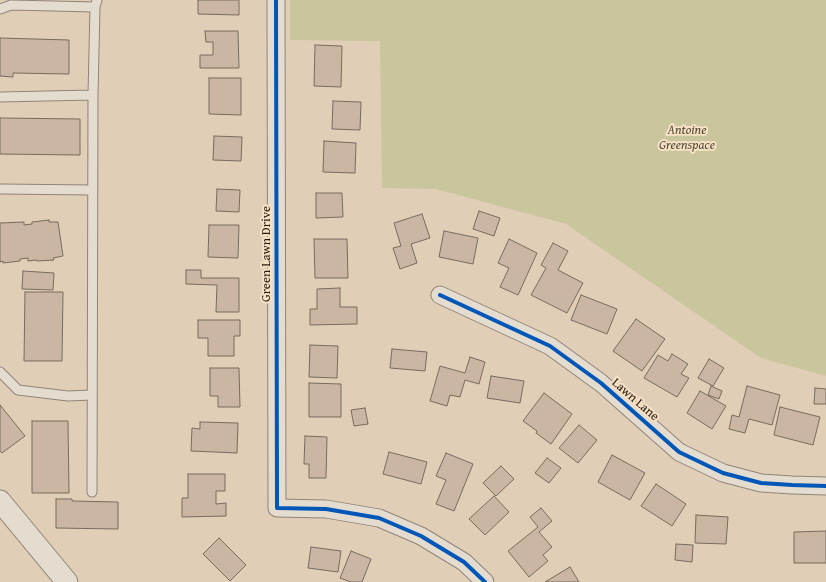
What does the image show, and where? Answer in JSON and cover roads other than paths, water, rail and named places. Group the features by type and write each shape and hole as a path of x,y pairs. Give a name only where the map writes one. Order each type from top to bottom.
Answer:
{"street":[{"name":"Green Lawn Drive","path":"276,0 277,508 326,508 379,518 421,536 464,562 486,582"},
{"name":"Lawn Lane","path":"440,296 550,346 601,383 679,452 723,473 761,483 792,486 826,486"},
{"path":"0,501 66,582"}],"lane":[{"path":"0,9 11,5 96,3 92,95 92,492"},
{"path":"0,97 92,95"},
{"path":"0,189 92,190"},
{"path":"0,372 18,390 68,396 92,395"}],"park label":[{"name":"Antoine Greenspace","path":"687,138"}]}
